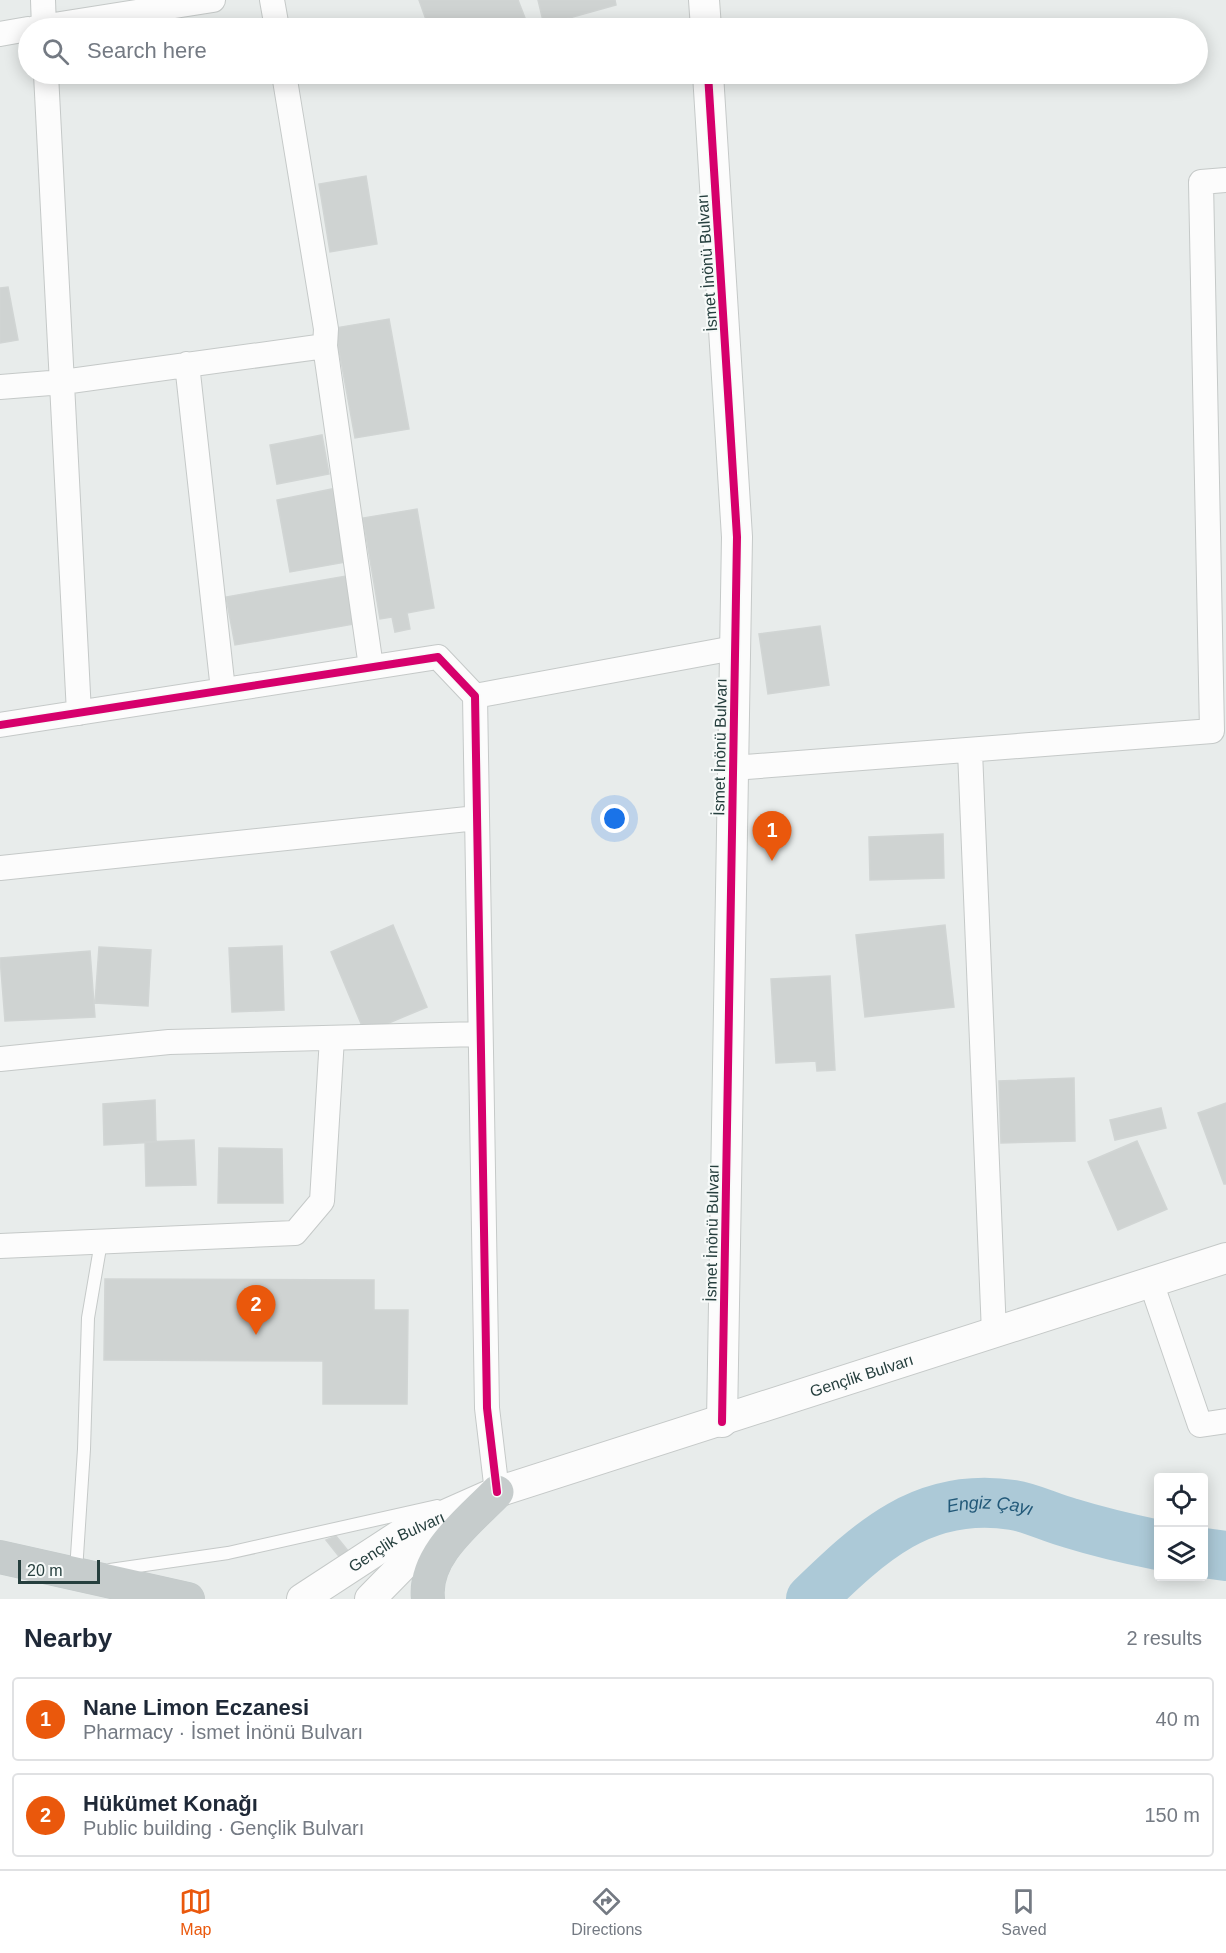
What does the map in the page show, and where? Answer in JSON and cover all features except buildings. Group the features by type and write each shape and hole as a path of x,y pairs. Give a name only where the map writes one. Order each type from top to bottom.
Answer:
{"highway":[{"path":"428,1599 431,1568 448,1544 497,1492"},
{"path":"0,1557 188,1599"}],"street":[{"path":"40,18 43,0"},
{"path":"100,18 213,0"},
{"path":"272,0 275,18"},
{"path":"704,0 705,18"},
{"path":"0,34 18,31"},
{"path":"47,84 79,713"},
{"path":"286,84 326,328 325,346 370,667"},
{"name":"İsmet İnönü Bulvarı","path":"709,84 737,537 722,1422"},
{"path":"733,768 1212,731 1201,182 1226,180"},
{"path":"0,387 325,346"},
{"path":"187,364 223,690"},
{"path":"475,696 734,648"},
{"path":"0,725 438,657 475,696 487,1408 497,1492"},
{"path":"970,751 994,1333"},
{"path":"0,868 477,818"},
{"path":"0,1059 169,1042 480,1034"},
{"path":"0,1246 295,1233 322,1201 332,1038"},
{"name":"Gençlik Bulvarı","path":"302,1599 400,1535 497,1492 722,1422 1226,1258"},
{"path":"1151,1282 1200,1425 1226,1421"},
{"name":"Gençlik Bulvarı","path":"369,1599 419,1549 497,1492"}],"lane":[{"path":"101,1242 88,1318 84,1449 76,1575 228,1553 497,1492"}],"waterway":[{"name":"Engiz Çayı","path":"811,1599 855,1558 900,1525 952,1506 981,1503 1013,1505 1063,1521 1154,1544"},
{"name":"Engiz Çayı","path":"1208,1554 1226,1556"}],"cycle path":[{"path":"709,84 737,537 722,1422"},
{"path":"0,725 438,657 475,696 487,1408 497,1492"}],"place":[{"name":"Nane Limon Eczanesi","path":"772,861"},
{"name":"Hükümet Konağı","path":"256,1335"}]}
